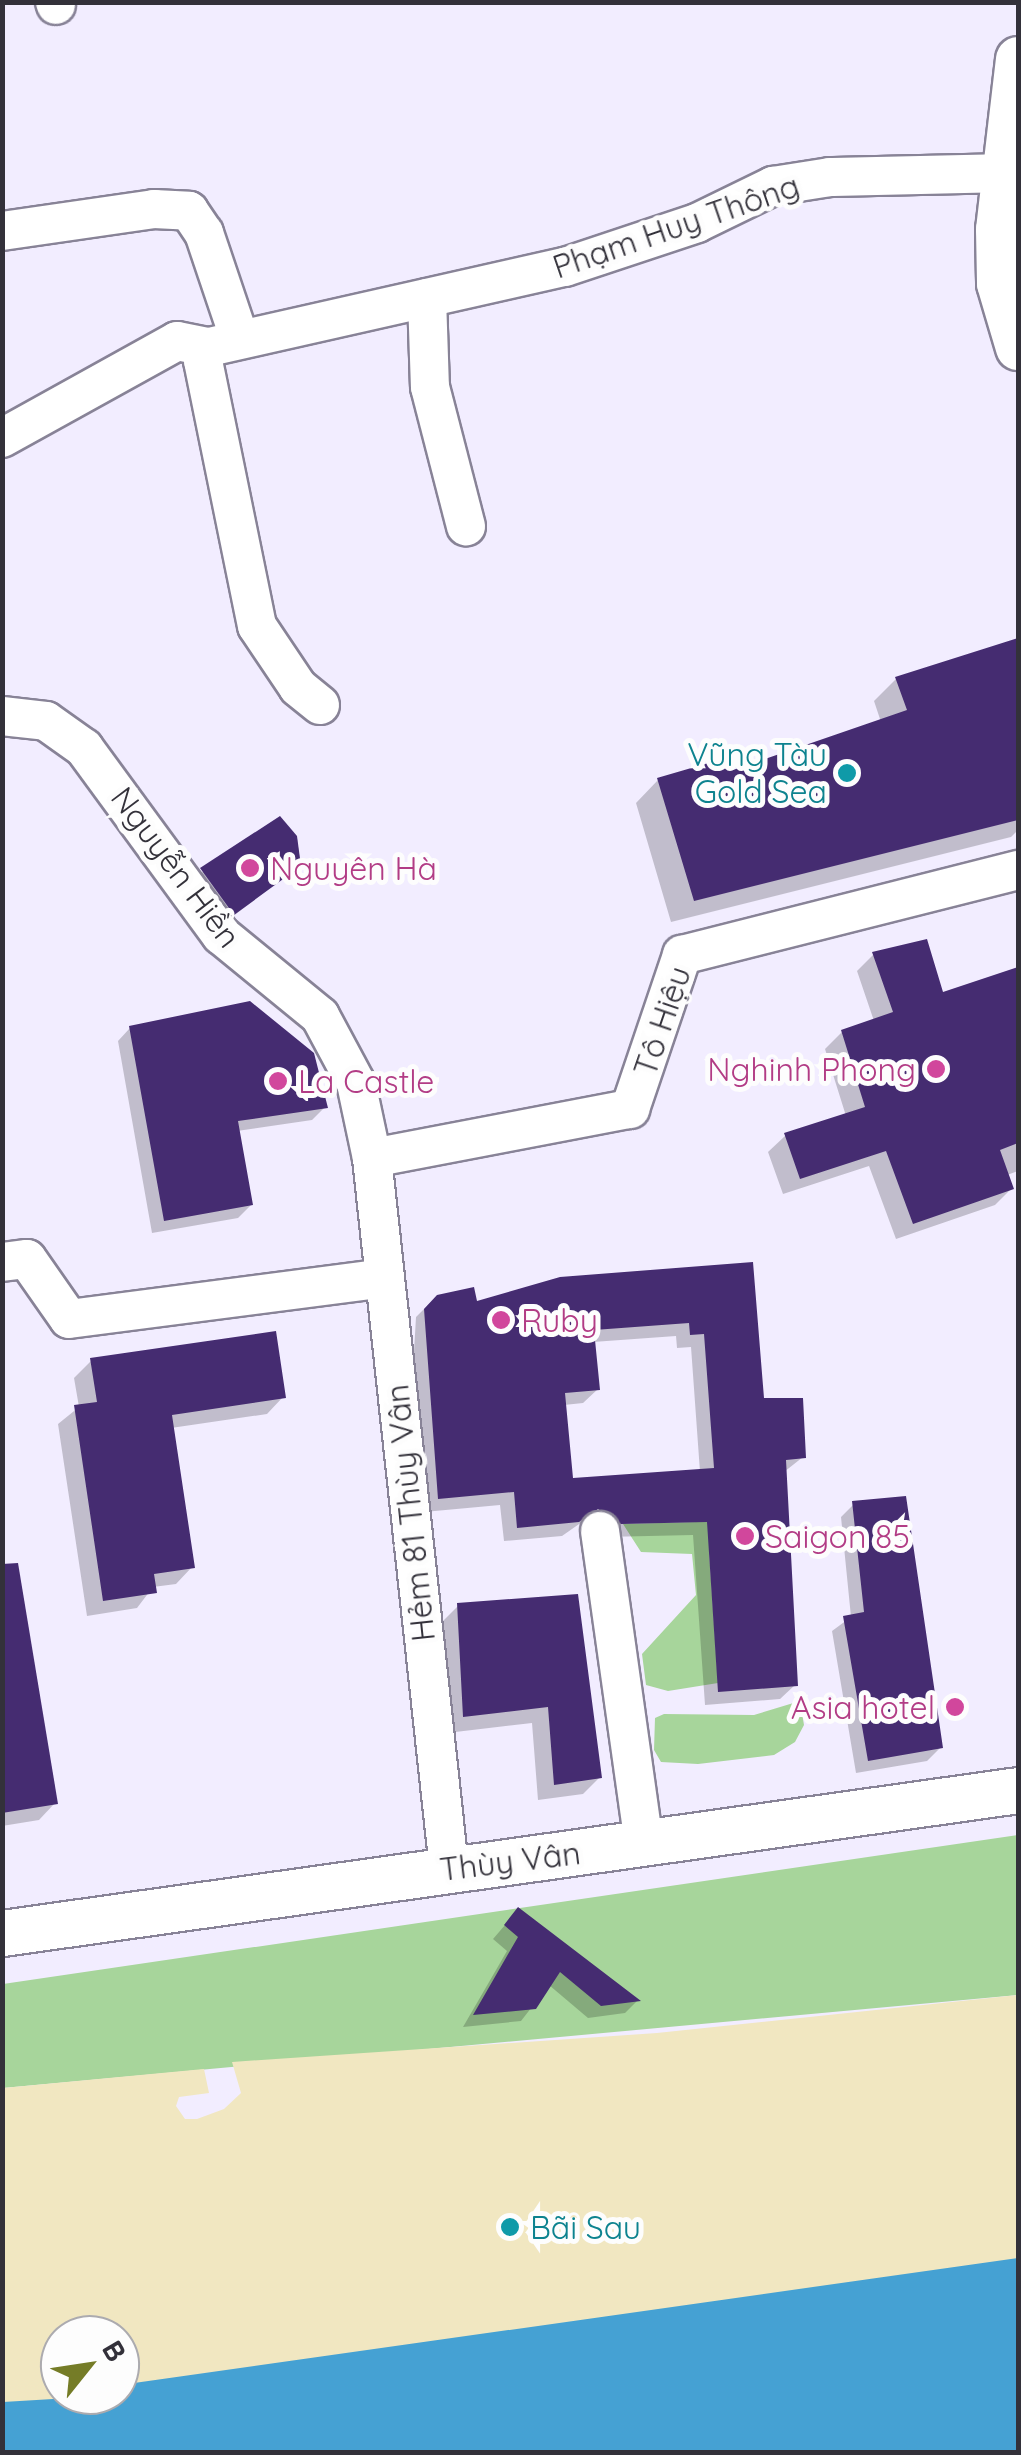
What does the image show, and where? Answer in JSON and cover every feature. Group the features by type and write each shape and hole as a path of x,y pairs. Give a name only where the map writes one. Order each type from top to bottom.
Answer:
{"main road":[{"path":"1018,60 1000,174 999,283 1018,347"},
{"name":"Thùy Vân","path":"2,1933 1018,1790"}],"street":[{"name":"Phạm Huy Thông","path":"2,438 177,341 224,342 427,298 643,244 773,186 830,177 1000,174"},
{"path":"2,232 154,209 189,211 204,233 224,342 203,361 257,626 298,687 320,705"},
{"path":"427,298 436,420 466,526"},
{"name":"Nguyễn Hiền","path":"2,716 46,721 84,748 221,935 320,1016 356,1082 372,1158"},
{"name":"Tô Hiệu","path":"372,1158 630,1109 682,955 1018,870"},
{"name":"Hẻm 81 Thùy Vân","path":"372,1158 448,1868"},
{"path":"2,1262 27,1259 69,1319 384,1278"},
{"path":"600,1532 644,1845"}],"green space":[{"path":"733,1521 709,1551 718,1683 668,1691 646,1685 642,1654 696,1595 692,1554 641,1552 623,1524"},
{"path":"800,1701 804,1725 795,1742 774,1755 698,1764 661,1762 654,1750 655,1718 664,1714 754,1715"},
{"path":"1018,1835 1018,1995 3,2088 3,1984"}],"sand":[{"name":"Bãi Sau","path":"1018,1995 1018,2452 3,2452 3,2088 204,2069 209,2093 179,2097 176,2106 185,2119 197,2119 224,2109 241,2093 232,2062 657,2033"}],"water":[{"path":"1018,2258 1018,2452 3,2452 3,2402 40,2400 40,2415 140,2415 140,2382"}],"building":[{"name":"Vũng Tàu Gold Sea","path":"1018,638 1018,820 694,901 657,778 729,757 733,770 907,710 895,677"},
{"name":"Nguyên Hà","path":"280,816 297,836 301,866 234,915 200,868"},
{"name":"Nghinh Phong","path":"927,939 943,992 1018,967 1018,1143 1000,1150 1014,1189 913,1224 886,1151 800,1179 784,1133 865,1107 841,1030 893,1012 872,952"},
{"path":"250,1001 314,1053 328,1108 238,1121 253,1205 164,1221 129,1026"},
{"path":"753,1262 764,1398 803,1398 806,1458 786,1460 798,1686 718,1692 707,1522 621,1524 598,1509 579,1522 517,1528 514,1492 438,1499 424,1309 437,1295 474,1287 477,1301 560,1277","holes":["689,1323 690,1335 704,1334 714,1468 573,1478 565,1393 600,1390 594,1330"]},
{"path":"276,1331 286,1398 172,1415 195,1568 154,1574 157,1593 103,1601 74,1405 97,1402 90,1358"},
{"path":"906,1496 943,1748 868,1761 843,1616 864,1612 852,1501"},
{"path":"18,1563 58,1804 2,1813 2,1564"},
{"path":"578,1594 602,1778 554,1785 548,1707 463,1717 457,1603"},
{"path":"518,1907 641,2001 601,2006 560,1972 536,2009 473,2015 518,1937 504,1925"}],"place":[{"name":"Vũng Tàu Gold Sea","path":"847,773"},
{"name":"Nguyên Hà","path":"250,868"},
{"name":"Nghinh Phong","path":"936,1069"},
{"name":"La Castle","path":"278,1081"},
{"name":"Ruby","path":"501,1320"},
{"name":"Saigon 85","path":"745,1536"},
{"name":"Asia hotel","path":"955,1707"},
{"name":"Bãi Sau","path":"510,2227"}]}
